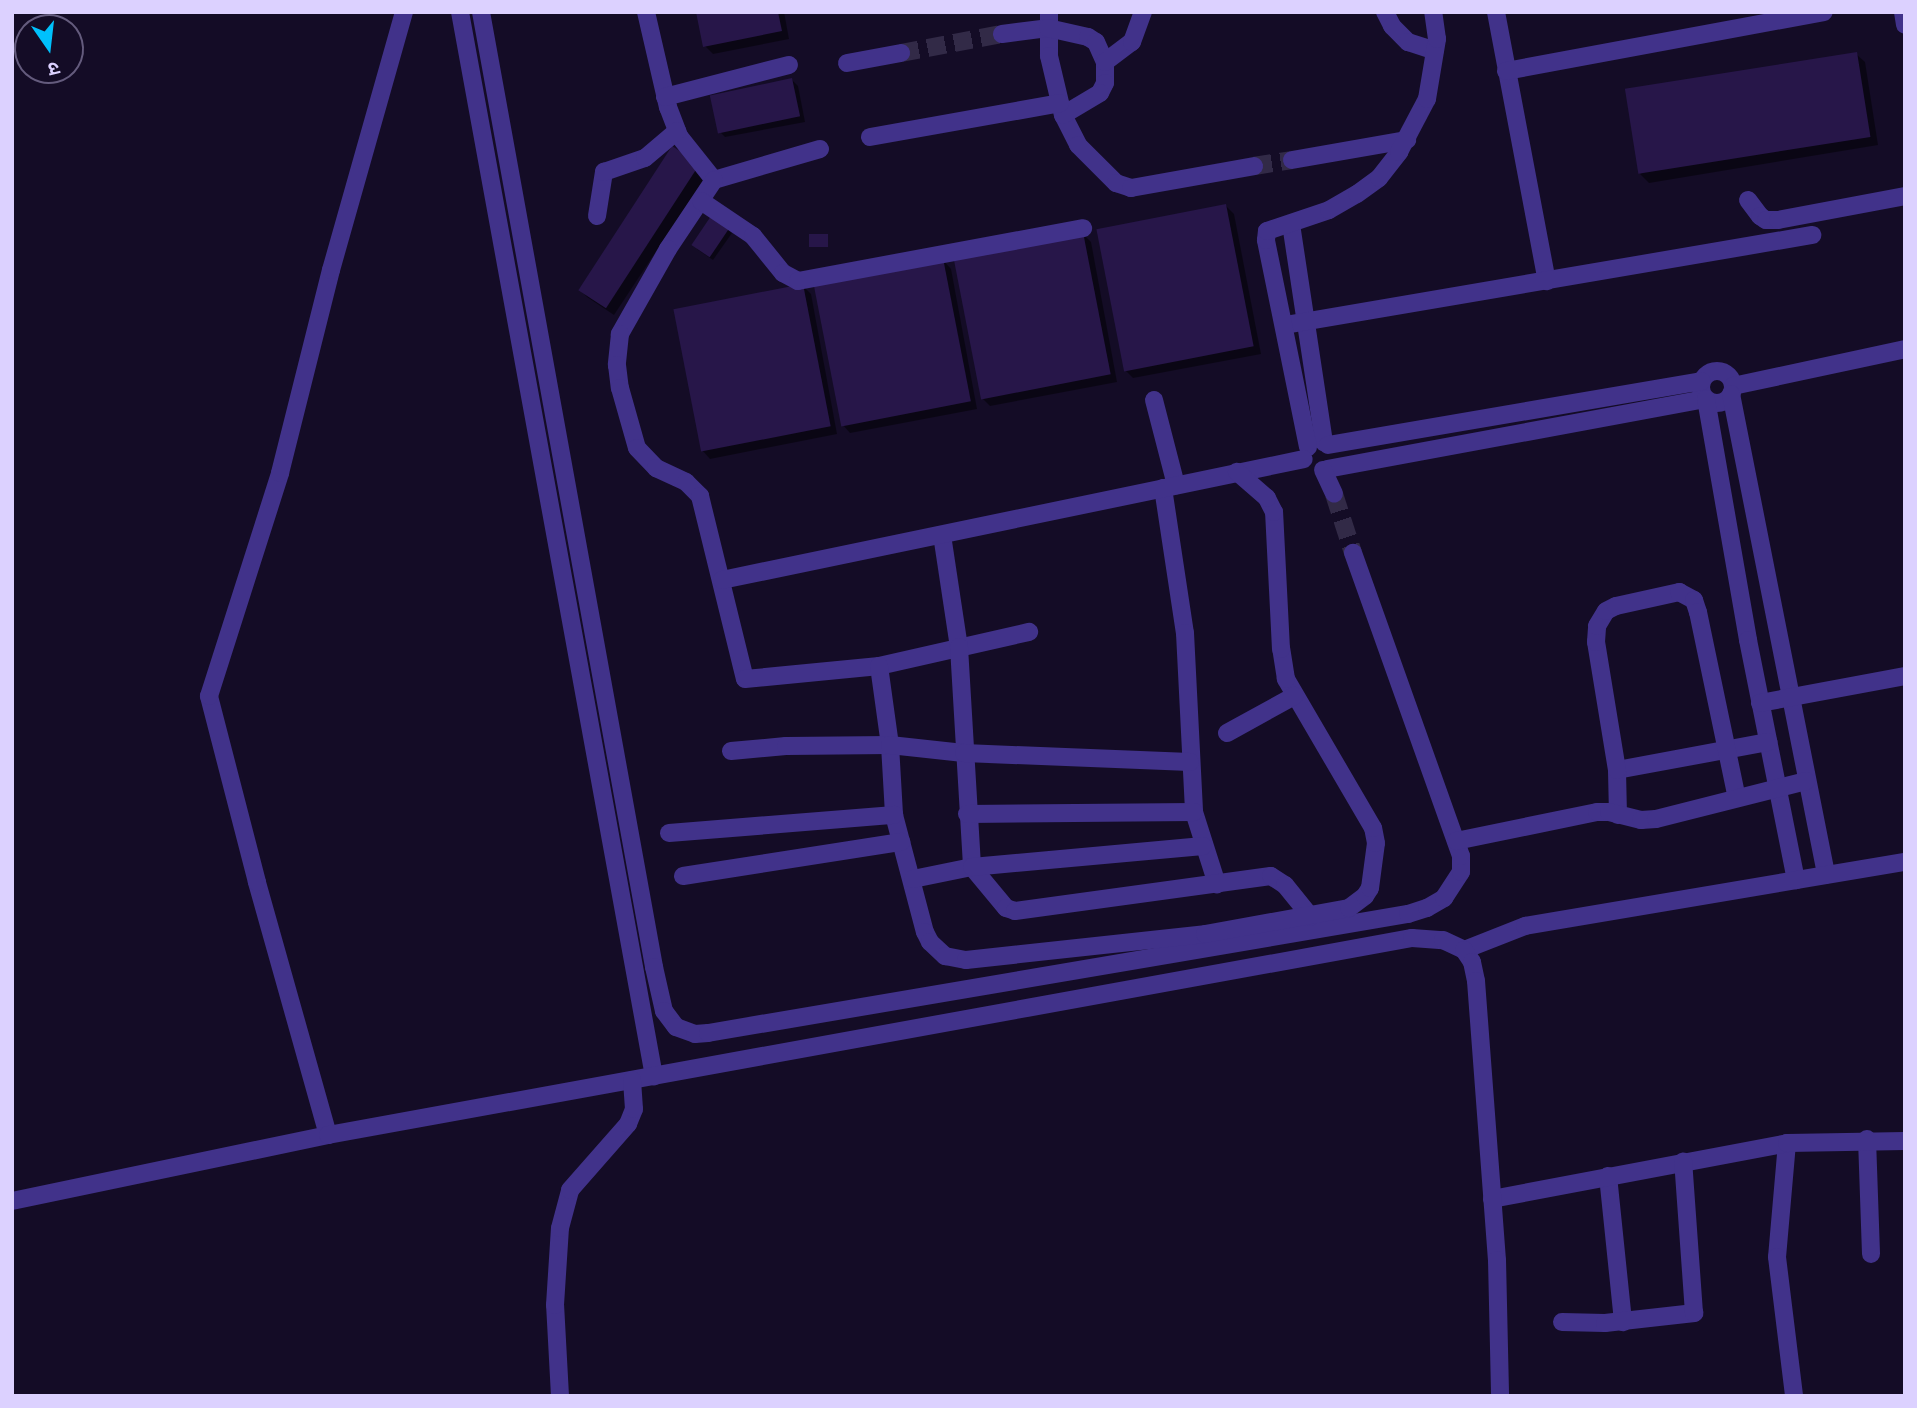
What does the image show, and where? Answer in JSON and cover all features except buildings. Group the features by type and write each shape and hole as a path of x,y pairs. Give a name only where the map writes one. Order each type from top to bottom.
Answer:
{"street":[{"path":"328,1135 257,882 209,696 280,473 331,270 404,12"},
{"path":"460,12 654,1076"},
{"path":"481,12 654,967 664,1011 676,1027 695,1034 708,1033 1408,914 1427,908 1444,898 1461,872 1461,856 1353,553"},
{"path":"646,12 665,97 677,131 714,180"},
{"path":"1105,62 1132,42 1143,12"},
{"path":"1316,449 1285,325 1267,231 1329,210 1379,178 1407,140 1427,99 1435,51 1433,12"},
{"path":"1496,12 1547,281"},
{"path":"1506,71 1824,12"},
{"path":"1903,12 1905,26"},
{"path":"1382,13 1408,42 1435,51"},
{"path":"1048,20 1049,56 1062,109 1078,145 1106,174 1124,187 1254,166"},
{"path":"870,137 1062,109 1100,93 1105,83 1105,62 1096,42 1088,37 1048,20 1002,34"},
{"path":"847,63 901,53"},
{"path":"665,97 789,65"},
{"path":"597,216 604,172 645,158 677,131"},
{"path":"1292,160 1407,140"},
{"path":"820,149 714,180 624,323 617,365 625,409 637,449 656,468 686,482 700,496 745,679 879,666 1029,632"},
{"path":"1748,200 1760,216 1778,220 1905,196"},
{"path":"701,201 753,236 783,274 798,281 1083,228"},
{"path":"1291,224 1305,322 1316,449 1313,470 1325,470 1704,390"},
{"path":"1285,325 1812,235"},
{"path":"1704,390 1716,404 1732,390 1905,349"},
{"path":"1796,880 1760,703 1704,390 1709,374 1719,372 1728,376 1732,390 1779,626 1789,697 1826,875"},
{"path":"722,580 1170,487 1237,472 1316,449 1704,390"},
{"path":"1154,400 1170,487 1185,633 1194,812 1217,884"},
{"path":"1316,449 1333,457 1325,470"},
{"path":"1325,470 1334,494"},
{"path":"879,666 890,745 894,815 930,942 945,956 966,960 1205,934 1311,917 1349,908 1365,896 1370,888 1376,843 1366,814 1286,679 1273,512 1267,498 1237,472"},
{"path":"942,535 959,647 972,867 1006,908 1015,911 1271,876 1285,885 1311,917"},
{"path":"1618,814 1617,770 1596,642 1597,626 1606,611 1641,598 1679,592 1694,600 1737,798"},
{"path":"1760,703 1905,676"},
{"path":"1227,733 1294,696"},
{"path":"1617,770 1768,741"},
{"path":"731,751 786,746 890,745 964,753 1190,762"},
{"path":"1456,841 1597,812 1618,814 1641,821 1656,819 1806,781"},
{"path":"967,814 1194,812"},
{"path":"669,833 894,815"},
{"path":"683,876 901,842"},
{"path":"913,879 972,867 1203,846"},
{"path":"1464,950 1525,926 1905,862"},
{"path":"12,1201 328,1135 1412,938 1443,940 1464,950 1472,962 1476,981 1492,1199 1500,1396"},
{"path":"560,1396 555,1305 560,1228 570,1190 628,1124 634,1109 632,1080"},
{"path":"1867,1139 1871,1254"},
{"path":"1492,1199 1787,1143 1905,1140"},
{"path":"1787,1143 1777,1257 1794,1396"},
{"path":"1562,1322 1623,1322 1694,1311 1683,1161"},
{"path":"1608,1176 1623,1322"}],"tunnel":[{"path":"901,53 1002,34"},
{"path":"1254,166 1292,160"},
{"path":"1334,494 1353,553"}]}
